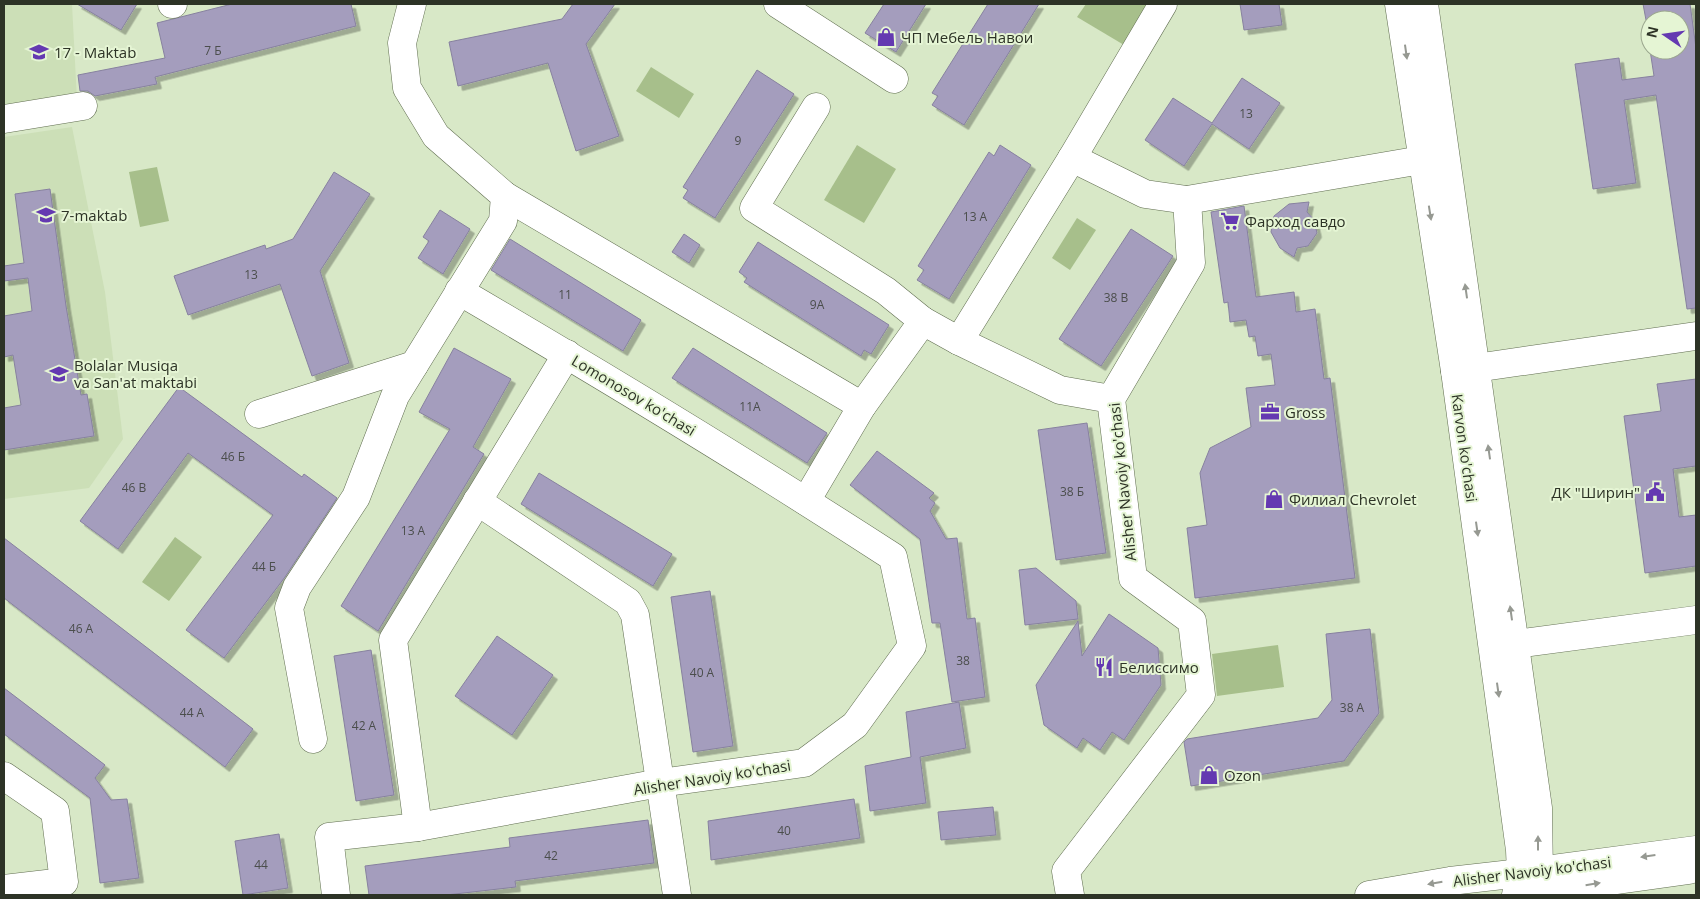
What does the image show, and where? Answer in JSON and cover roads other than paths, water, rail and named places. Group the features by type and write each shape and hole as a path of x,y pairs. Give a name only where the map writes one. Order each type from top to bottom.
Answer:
{"street":[{"path":"412,4 402,43 407,88 436,136 504,209 862,406"},
{"path":"778,4 894,79"},
{"path":"959,341 1072,158 1163,4"},
{"name":"Karvon ko'chasi","path":"1399,4 1435,158 1466,369 1520,850 1529,888"},
{"path":"1072,158 1145,194 1187,200 1435,158 1424,4"},
{"path":"4,119 83,106"},
{"path":"816,107 754,208 886,292 923,321 959,341 1060,390 1111,399"},
{"name":"Alisher Navoiy ko'chasi","path":"1070,895 1066,871 1201,695 1192,621 1133,578 1111,399 1191,263 1187,200"},
{"path":"313,739 289,608 297,586 356,497 395,396 460,291 504,209"},
{"name":"Lomonosov ko'chasi","path":"460,291 567,354 806,501"},
{"path":"806,501 862,406 923,321"},
{"path":"1529,888 1538,808 1516,644 1466,369 1696,336"},
{"path":"418,827 393,640 567,354"},
{"path":"259,414 414,365"},
{"path":"477,501 628,602 635,616 677,895"},
{"name":"Alisher Navoiy ko'chasi","path":"336,895 328,837 418,827 660,783 804,763 854,725 912,646 893,557 806,501"},
{"path":"1516,644 1696,620"},
{"path":"4,776 55,811 64,882 4,889"},
{"name":"Alisher Navoiy ko'chasi","path":"1529,888 1696,850"},
{"name":"Alisher Navoiy ko'chasi","path":"1369,895 1450,881 1529,888 1696,869"}],"place":[{"name":"ЧП Мебель Навои","path":"886,37"},
{"name":"17 - Maktab","path":"39,52"},
{"name":"7-maktab","path":"46,215"},
{"name":"Фарход савдо","path":"1230,221"},
{"name":"Bolalar Musiqa va San'at maktabi","path":"59,374"},
{"name":"Gross","path":"1270,412"},
{"name":"ДК \"Ширин\"","path":"1655,492"},
{"name":"Филиал Chevrolet","path":"1274,499"},
{"name":"Белиссимо","path":"1104,667"},
{"name":"Ozon","path":"1209,775"}]}
